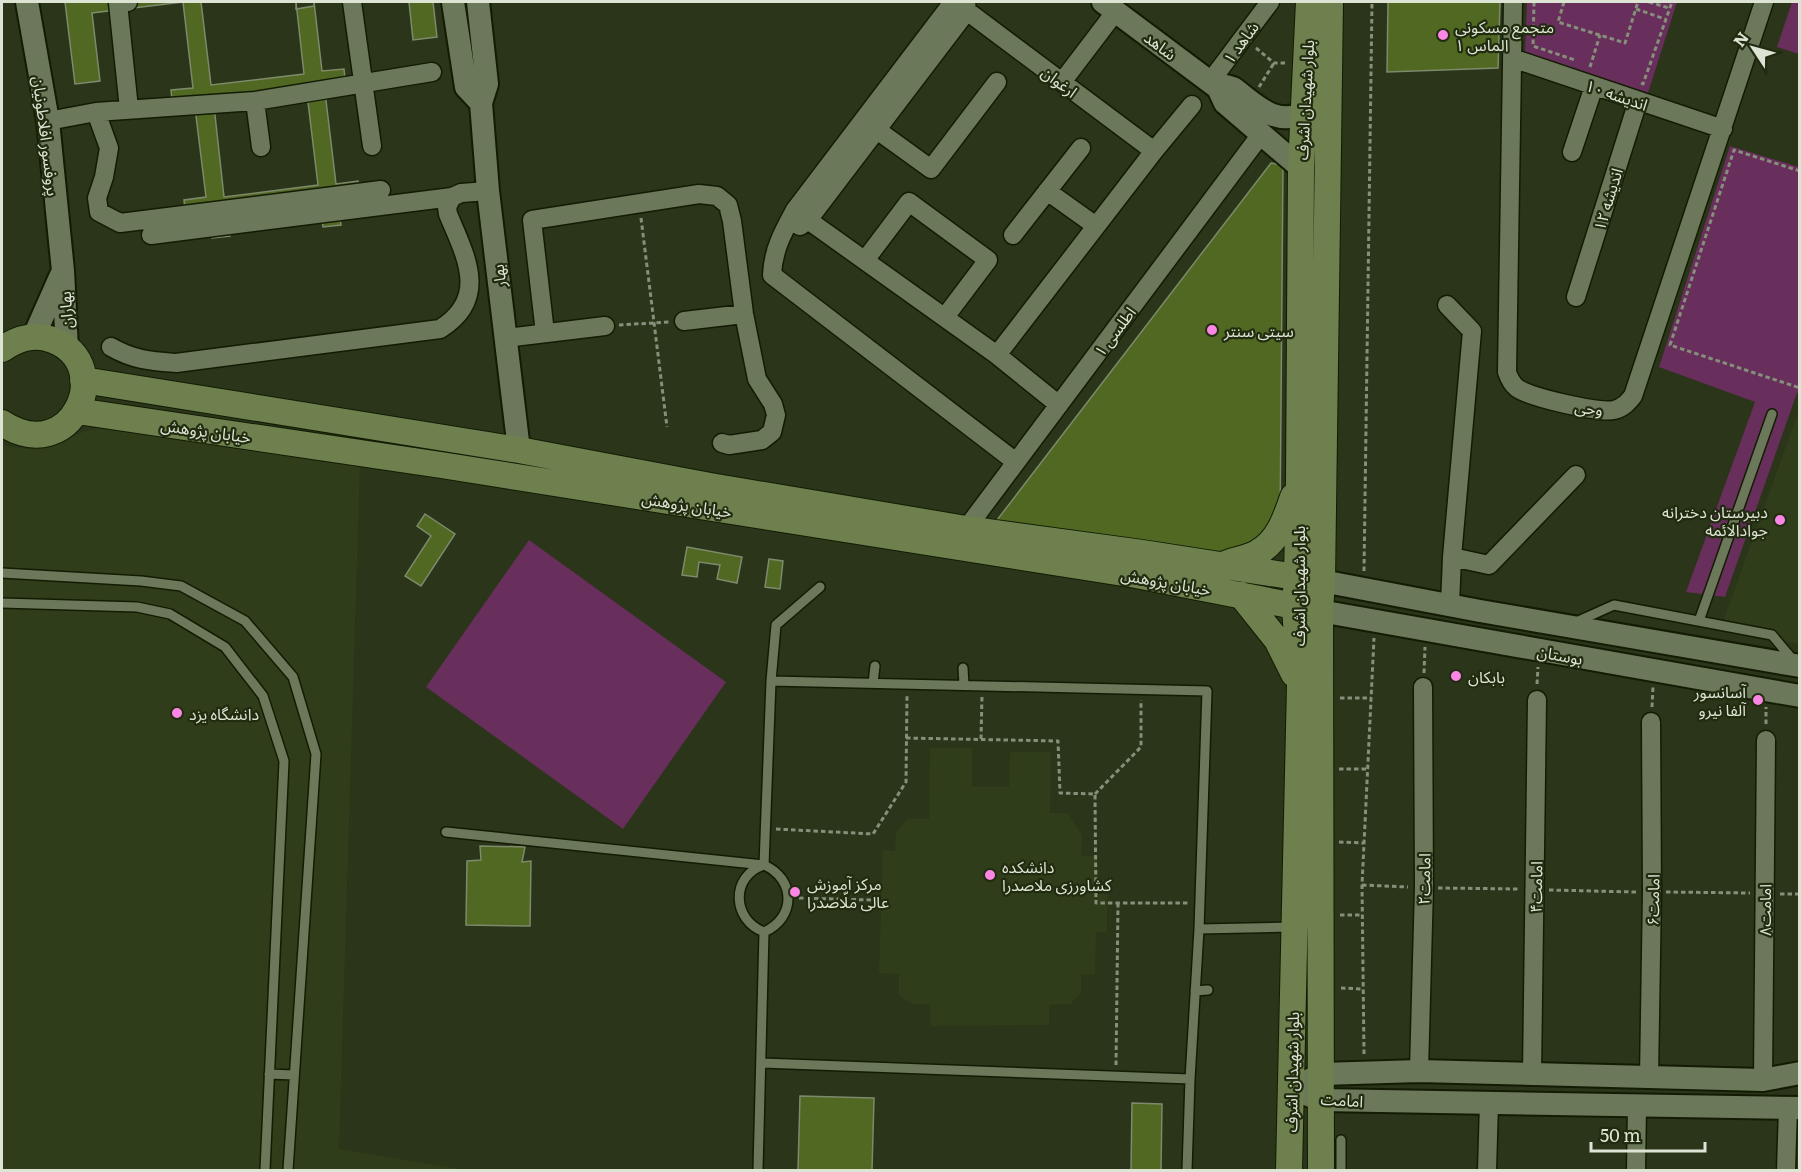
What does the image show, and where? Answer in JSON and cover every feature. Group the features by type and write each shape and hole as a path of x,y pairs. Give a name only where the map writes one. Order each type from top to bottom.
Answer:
{"main road":[{"name":"بلوار شهیدان اشرف","path":"1309,2 1301,168 1299,480 1310,579 1320,611 1321,1170"},
{"name":"بلوار شهیدان اشرف","path":"1289,1170 1300,686 1295,606 1310,579 1330,2"},
{"path":"2,349 22,338 34,336 57,342 67,349 78,363 83,380 83,396 77,411 68,422 56,430 42,435 27,435 2,423"},
{"name":"خیابان پژوهش","path":"83,380 519,450 710,486 966,529 1310,579"},
{"name":"خیابان پژوهش","path":"77,411 441,465 1136,575 1320,611"},
{"path":"1221,566 1258,552 1272,540 1285,522 1299,480"},
{"path":"1241,595 1277,640 1300,686"}],"street":[{"name":"پروفسور افلاطونیان","path":"27,2 48,121 63,271"},
{"path":"128,2 118,3 129,109"},
{"path":"352,2 372,146"},
{"name":"بهار","path":"453,2 466,87 481,103"},
{"name":"بهار","path":"478,2 487,84 481,103 488,191 519,450"},
{"name":"شاهد ۱","path":"1214,85 1244,37 1270,2"},
{"name":"وحی","path":"1513,2 1507,372 1517,388 1560,404 1613,410 1624,406 1634,396 1764,2"},
{"path":"1062,82 1108,4"},
{"name":"شاهد","path":"1108,4 1214,85 1225,103 1301,168"},
{"path":"779,240 808,220 877,130 962,5"},
{"path":"962,5 795,210 779,240 773,258 772,274 1016,462"},
{"name":"ارغوان","path":"962,5 1154,151"},
{"name":"اندیشه ۱۰","path":"1512,58 1590,78 1638,101 1723,129"},
{"path":"48,121 96,112 255,101 432,72"},
{"path":"1572,152 1590,78"},
{"path":"877,130 931,169 998,82"},
{"name":"شاهد","path":"1214,85 1233,88 1273,116 1284,119 1303,113"},
{"path":"255,101 261,147"},
{"name":"اندیشه ۱۲","path":"1576,297 1638,101"},
{"path":"998,355 1154,151 1192,105"},
{"path":"96,112 109,147 104,177 97,198 99,212 120,223 381,190"},
{"name":"اطلسی ۱","path":"966,529 1262,133"},
{"path":"1013,236 1081,148"},
{"path":"151,235 488,191"},
{"path":"1047,191 1096,226"},
{"path":"545,333 532,220 699,194 717,195 728,205 732,221 744,314 757,379 776,415 772,432 762,440 722,444"},
{"path":"111,347 144,361 176,363 440,329 460,309 468,290 470,276 468,263 448,214 447,207 452,197"},
{"path":"866,259 909,202 988,260 945,317"},
{"path":"808,220 866,259 998,355 1059,405"},
{"path":"34,336 63,271"},
{"name":"بهاران","path":"63,271 67,349"},
{"path":"1447,305 1472,331 1452,557 1450,605"},
{"path":"684,321 744,314"},
{"path":"506,338 605,326"},
{"path":"1452,557 1490,565 1576,475"},
{"name":"بوستان","path":"1310,579 1799,666"},
{"name":"بوستان","path":"1320,611 1800,696"},
{"path":"1478,639 1480,611"},
{"name":"امامت۲","path":"1419,1071 1424,887 1424,687"},
{"name":"امامت۴","path":"1532,1074 1537,700"},
{"name":"امامت۶","path":"1649,1078 1652,723"},
{"name":"امامت۸","path":"1763,1080 1766,740"},
{"name":"امامت","path":"1291,1089 1322,1074 1419,1071 1763,1080 1800,1074"},
{"name":"امامت","path":"1291,1089 1321,1100 1794,1108"},
{"path":"1487,1170 1489,1103"},
{"path":"1636,1170 1637,1105"},
{"path":"1786,1170 1794,1108"}],"lane":[{"path":"1698,621 1772,414"},
{"path":"2,573 141,581 181,586 245,621 293,677 316,754 288,1170"},
{"path":"764,865 771,681 776,625 820,587"},
{"path":"2,603 137,607 170,614 225,647 263,696 284,761 265,1170"},
{"path":"1568,626 1614,605 1772,635 1799,666"},
{"path":"873,683 875,666"},
{"path":"963,668 964,686"},
{"path":"771,681 1207,691 1211,705 1206,837 1200,903 1187,1170"},
{"path":"446,832 764,865 781,876 788,890 788,898 784,916 773,928 764,932 753,928 743,916 739,901 747,874 764,865"},
{"path":"1199,929 1294,927"},
{"path":"758,1170 764,932"},
{"path":"1196,991 1208,990"},
{"path":"761,1063 1190,1079"},
{"path":"269,1074 294,1075"},
{"path":"1341,1140 1341,1170"}],"path":[{"path":"1363,588 1372,2"},
{"path":"1534,2 1533,46 1590,78 1600,35"},
{"path":"1564,2 1558,22 1625,43 1638,2"},
{"path":"1649,2 1670,8"},
{"path":"1633,80 1644,84 1672,2"},
{"path":"1636,9 1666,19"},
{"path":"1244,37 1274,63 1285,63 1285,73"},
{"path":"1266,94 1257,89 1274,63"},
{"path":"1800,171 1734,150 1670,345 1800,388"},
{"path":"639,203 667,427"},
{"path":"605,326 684,321"},
{"path":"1364,1074 1362,885 1375,621"},
{"path":"1424,687 1426,630"},
{"path":"1537,700 1538,650"},
{"path":"1652,723 1654,670"},
{"path":"765,828 873,834 906,783 907,684"},
{"path":"981,739 982,686"},
{"path":"1141,689 1141,747 1095,794 1096,903 1200,903"},
{"path":"1766,690 1766,740"},
{"path":"1338,698 1371,698"},
{"path":"906,738 1058,741 1060,793 1095,794"},
{"path":"1336,769 1368,769"},
{"path":"1334,841 1364,843"},
{"path":"1362,885 1800,894"},
{"path":"788,898 871,900"},
{"path":"1116,1076 1118,903"},
{"path":"1332,915 1362,915"},
{"path":"1341,988 1363,988"}],"shaded area":[{"path":"1527,2 1677,2 1648,93 1525,53"},
{"path":"1792,2 1799,2 1799,54 1777,47"},
{"path":"1730,146 1799,167 1799,393 1797,393 1725,597 1686,592 1755,402 1659,367"},
{"name":"دبیرستان دخترانه جوادالائمه","path":"1799,410 1799,644 1720,630"},
{"name":"دانشگاه یزد","path":"102,427 360,463 339,1149 467,1170 2,1170 2,445 25,449 42,448"},
{"path":"529,540 726,682 623,829 426,687"},
{"name":"دانشکده کشاورزی ملاصدرا","path":"930,748 972,748 972,787 1009,787 1010,752 1051,752 1050,813 1067,813 1082,835 1081,856 1097,856 1098,894 1107,894 1107,932 1096,932 1095,974 1081,974 1081,993 1070,1004 1049,1005 1049,1025 931,1026 930,1004 912,1004 899,995 899,974 879,973 883,850 895,851 896,832 907,819 929,819"}],"building":[{"path":"65,2 183,2 92,13 100,81 75,84"},
{"path":"183,2 201,2 211,85 304,74 296,2 314,2 322,71 344,69 346,89 325,92 336,184 358,181 360,202 338,204 341,225 323,227 320,205 227,217 230,236 212,238 209,218 186,220 184,200 206,197 195,108 173,110 171,90 193,88","holes":["307,94 318,185 224,197 214,106"]},
{"path":"296,2 314,2 314,6 296,9"},
{"path":"409,2 433,2 437,37 413,40"},
{"name":"متجمع مسکونی الماس ۱","path":"1388,2 1500,2 1498,68 1387,72"},
{"name":"سیتی سنتر","path":"1271,163 1283,165 1280,529 1238,555 994,524"},
{"path":"425,514 455,534 421,586 405,576 431,536 417,526"},
{"path":"687,547 742,557 737,583 717,579 720,565 699,562 697,577 682,575"},
{"path":"769,559 783,561 780,589 765,587"},
{"path":"480,846 525,847 522,862 531,861 530,926 466,925 467,861 481,860"},
{"path":"800,1096 874,1098 872,1170 798,1170"},
{"path":"1132,1103 1162,1104 1161,1170 1131,1170"}],"place":[{"name":"متجمع مسکونی الماس ۱","path":"1443,35"},
{"name":"سیتی سنتر","path":"1212,330"},
{"name":"دبیرستان دخترانه جوادالائمه","path":"1780,520"},
{"name":"بابکان","path":"1456,676"},
{"name":"آسانسور آلفا نيرو","path":"1758,700"},
{"name":"دانشگاه یزد","path":"177,713"},
{"name":"دانشکده کشاورزی ملاصدرا","path":"990,875"},
{"name":"مرکز آموزش عالی ملّاصدرا","path":"795,892"}]}
